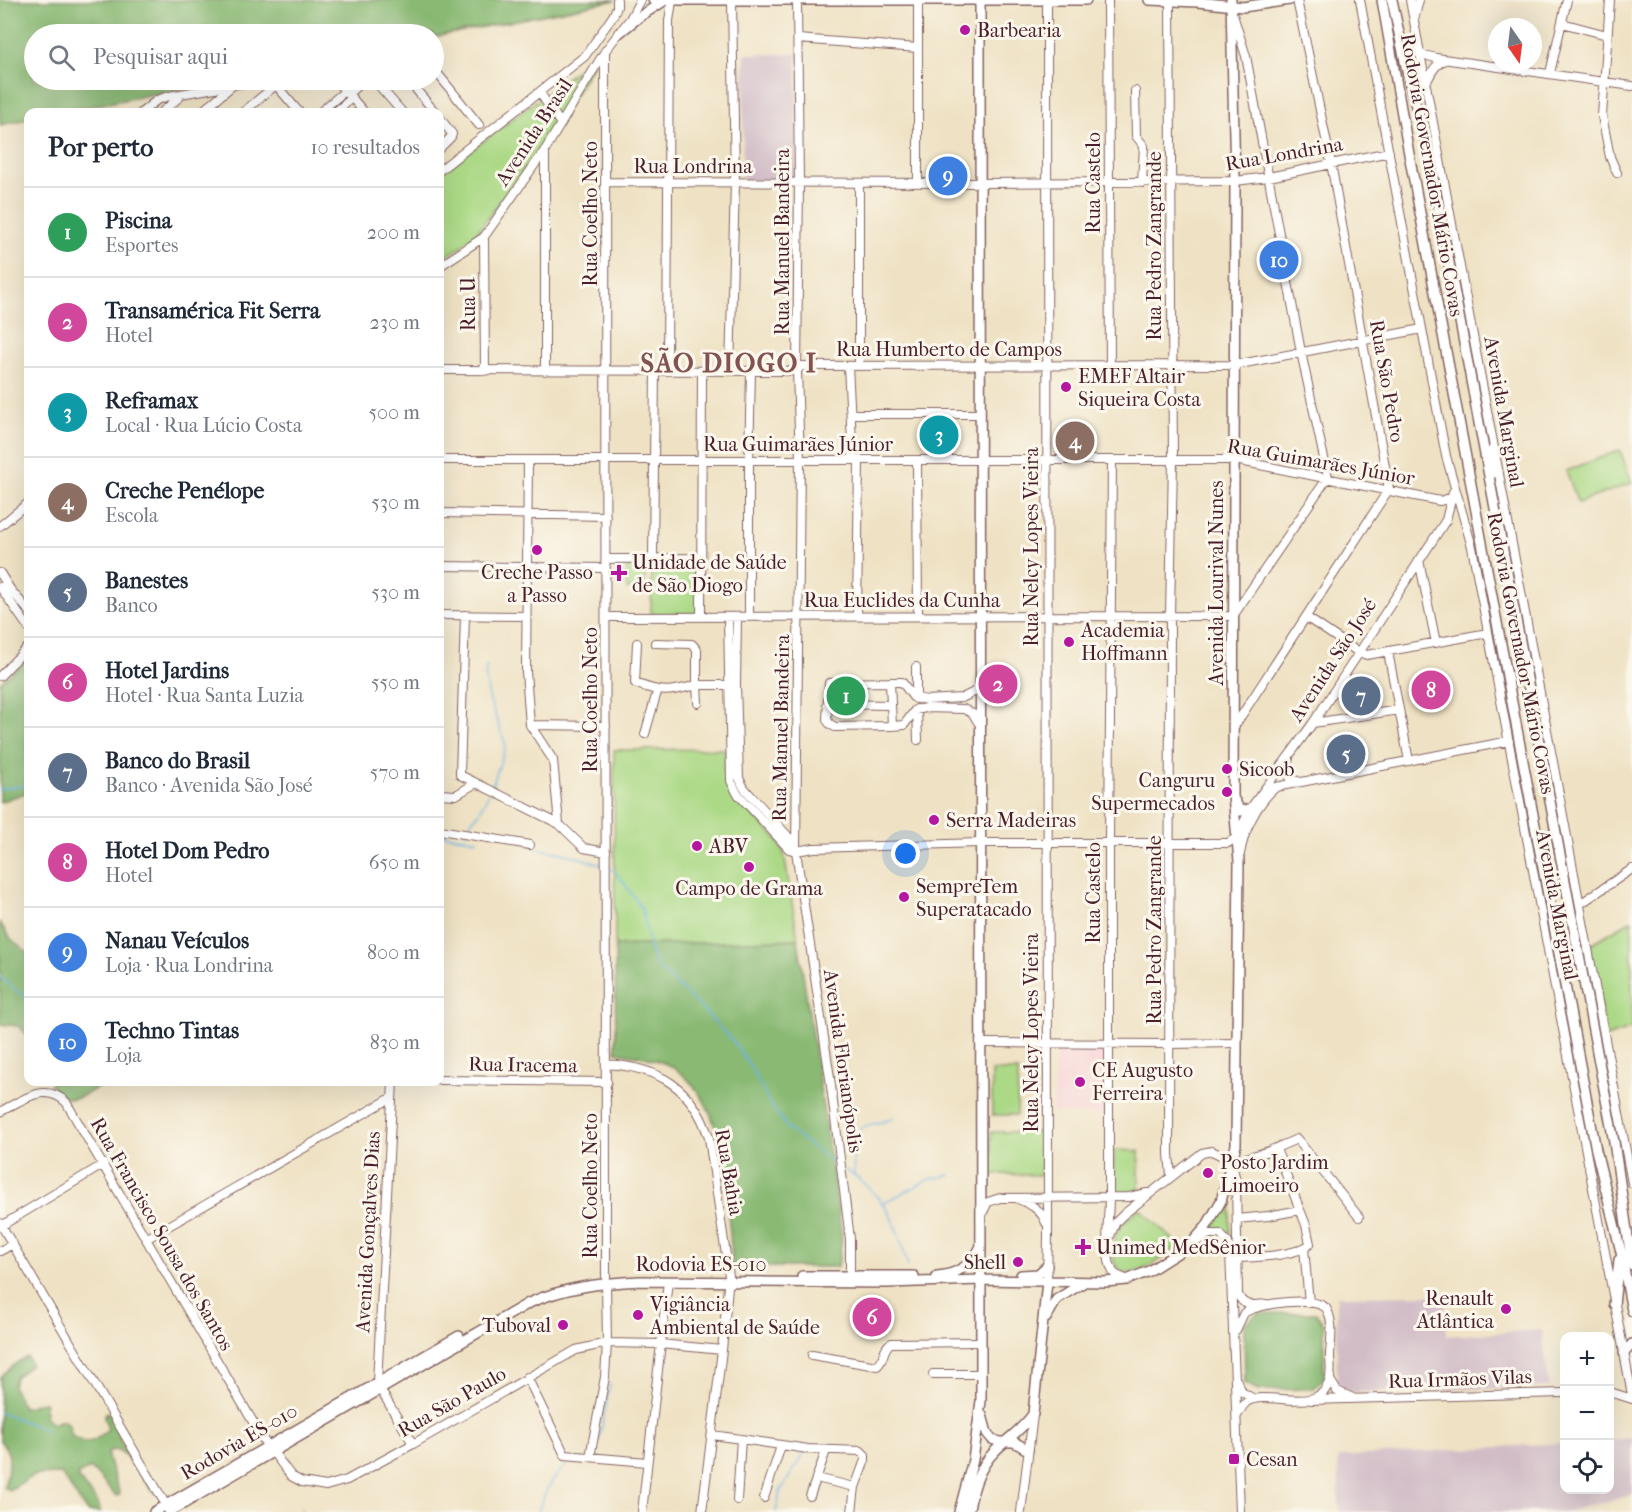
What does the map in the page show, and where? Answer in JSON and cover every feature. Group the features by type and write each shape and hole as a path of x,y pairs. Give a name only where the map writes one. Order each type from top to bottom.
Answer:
{"main road":[{"path":"653,0 1086,0"},
{"path":"959,1512 973,1460 981,1401 980,728 983,616 979,414 980,0"},
{"path":"1149,0 1254,6 1290,0"},
{"name":"Rodovia Governador Mário Covas","path":"1382,0 1596,1150 1621,1252 1632,1311"},
{"name":"Rodovia Governador Mário Covas","path":"1392,0 1409,80 1428,151 1614,1142 1632,1265"},
{"path":"619,33 639,17 668,1"},
{"name":"Avenida Lourival Nunes","path":"1231,3 1235,181 1233,795 1239,861 1236,1145 1232,1163"},
{"path":"1491,489 1493,449"},
{"path":"1233,795 1239,809 1244,811 1250,809"},
{"name":"Rodovia ES-010","path":"606,1280 668,1281 729,1278 886,1283 982,1280 1086,1282 1127,1280 1157,1267 1190,1245 1206,1227 1221,1201 1232,1163"},
{"name":"Rodovia ES-010","path":"154,1512 167,1509 530,1296 569,1282 948,1275 959,1271 971,1262 981,1245"},
{"path":"1614,1304 1621,1252"},
{"path":"996,1280 1002,1276 1038,1274 1047,1266"},
{"path":"968,1512 978,1474 988,1459 1033,1414 1047,1281"},
{"path":"1042,1325 1057,1299 1079,1284 1086,1282"},
{"path":"1624,1353 1632,1344"},
{"path":"981,1401 987,1433 992,1439 1014,1442 1029,1449"}],"street":[{"name":"Avenida Brasil","path":"444,167 585,56 613,16 617,0"},
{"name":"Avenida Brasil","path":"444,263 484,237 545,150 605,51 630,19 640,0"},
{"name":"Rua Manuel Bandeira","path":"796,848 800,460 797,371 799,183 797,0"},
{"path":"918,0 918,183"},
{"name":"Rua Nelcy Lopes Vieira","path":"1047,0 1048,1238"},
{"name":"Rua Castelo","path":"1108,0 1110,366"},
{"name":"Rua Pedro Zangrande","path":"1170,0 1173,460 1170,616 1169,1160 1171,1176"},
{"name":"Rua São Pedro","path":"1297,0 1331,164 1389,489"},
{"name":"Avenida Marginal","path":"1360,0 1454,488 1472,547 1632,1397"},
{"name":"Avenida Marginal","path":"1410,0 1632,1183"},
{"path":"1414,19 1419,0"},
{"path":"1550,73 1567,0"},
{"path":"1610,0 1603,128 1610,157 1617,173"},
{"path":"667,371 668,1"},
{"path":"730,371 735,182 732,1"},
{"path":"1231,3 1246,56 1301,352 1328,477 1233,616"},
{"path":"1562,23 1607,34"},
{"path":"798,39 918,48"},
{"name":"Rua Coelho Neto","path":"590,1457 603,1396 607,1343 605,51"},
{"path":"1420,54 1632,86"},
{"path":"1233,58 1246,56"},
{"path":"1425,83 1440,62 1450,59"},
{"path":"444,81 479,124"},
{"path":"147,108 157,100 205,90"},
{"path":"206,108 227,90"},
{"path":"248,108 270,90"},
{"path":"280,90 296,108"},
{"path":"344,90 360,108"},
{"path":"338,108 353,90"},
{"path":"383,90 398,108"},
{"path":"416,90 432,108"},
{"path":"1135,92 1136,136 1144,146 1142,183"},
{"path":"540,93 561,124"},
{"path":"167,108 183,94"},
{"path":"327,108 348,95"},
{"path":"444,123 452,134 444,144"},
{"path":"545,150 545,371"},
{"name":"Rua Londrina","path":"607,182 1170,183 1235,181 1269,177 1389,152"},
{"path":"859,183 859,366"},
{"name":"Rua U","path":"484,237 485,370"},
{"name":"Rua Humberto de Campos","path":"444,370 797,371 801,366 1235,365 1422,329"},
{"path":"848,366 856,460 857,616"},
{"path":"653,558 655,371"},
{"path":"701,617 702,371"},
{"path":"749,617 751,371"},
{"path":"851,414 979,414"},
{"name":"Rua Guimarães Júnior","path":"444,460 1235,460 1440,501 1449,511"},
{"path":"528,460 526,672 530,725 553,760 559,824"},
{"path":"917,460 918,616"},
{"name":"Rua Castelo","path":"1112,460 1107,1246 1112,1270 1127,1280"},
{"name":"Avenida São José","path":"1237,837 1250,809 1313,723 1446,520 1454,488"},
{"path":"1234,727 1389,489"},
{"name":"Rua Guimarães Júnior","path":"1440,501 1453,496"},
{"path":"0,526 24,506"},
{"path":"444,513 606,516"},
{"path":"606,559 701,558"},
{"path":"1419,560 1436,643"},
{"path":"444,566 606,568"},
{"path":"0,573 24,605"},
{"path":"0,587 24,621"},
{"path":"444,615 526,616"},
{"path":"465,615 460,775 559,824 584,848 606,852"},
{"name":"Rua Euclides da Cunha","path":"606,617 1233,616"},
{"path":"732,617 732,685 739,778 760,810 796,848 980,843 1228,843 1237,837"},
{"path":"1306,617 1366,655 1488,633"},
{"path":"637,643 635,683 657,692 674,691 697,685 732,685"},
{"path":"655,643 695,646 698,703"},
{"path":"1,674 24,651"},
{"path":"1388,652 1409,761"},
{"path":"916,667 916,699"},
{"path":"916,699 902,682 832,682 827,686 827,720 835,727 892,726 904,725 910,714 917,708 964,709 973,714 980,728"},
{"path":"890,682 892,726"},
{"path":"916,699 959,699 972,694 981,683"},
{"path":"645,734 657,692"},
{"path":"827,704 891,705"},
{"path":"917,708 918,740"},
{"path":"1313,723 1399,710"},
{"path":"530,725 606,726"},
{"path":"1239,861 1248,827 1267,794 1276,787 1509,741"},
{"path":"1292,750 1287,765 1288,774 1291,779 1299,781"},
{"path":"444,794 456,795 476,783"},
{"path":"444,831 530,845"},
{"name":"Avenida Florianópolis","path":"796,848 830,1078 850,1239 850,1276"},
{"path":"1580,904 1632,869"},
{"path":"980,1043 1237,1043"},
{"name":"Rua Bahia","path":"606,1064 633,1066 654,1073 676,1086 693,1104 705,1125 709,1138 729,1278 702,1512"},
{"name":"Rua Iracema","path":"444,1080 607,1082"},
{"name":"Avenida Gonçalves Dias","path":"378,1386 392,1086"},
{"name":"Rua Francisco Sousa dos Santos","path":"0,1112 36,1092 47,1091 60,1096 66,1102 270,1449"},
{"path":"146,1239 391,1098"},
{"path":"1232,1163 1276,1149 1292,1139 1297,1139 1359,1217"},
{"path":"1238,1258 1304,1248 1309,1246 1311,1241 1276,1149"},
{"path":"1107,1246 1116,1222 1151,1191 1202,1153 1217,1152 1232,1163 1236,1187 1238,1294 1240,1299 1251,1306 1309,1303 1323,1305 1330,1314 1330,1380 1320,1394 1300,1400 1254,1399 1245,1403 1237,1418"},
{"path":"104,1164 1,1224 167,1509"},
{"path":"981,1220 988,1202 1000,1198 1109,1198 1129,1197 1151,1191"},
{"path":"1014,1197 1033,1206 1042,1214 1046,1223 1047,1281"},
{"path":"1237,1219 1300,1210"},
{"path":"1190,1245 1209,1234 1220,1234 1228,1243 1231,1259 1240,1512"},
{"path":"0,1251 13,1244"},
{"path":"1304,1248 1309,1303"},
{"path":"642,1512 668,1281"},
{"path":"1234,1335 1244,1313 1266,1304"},
{"path":"812,1355 874,1366 881,1363 886,1347 891,1343 981,1342"},
{"name":"Rua São Paulo","path":"270,1449 291,1476 302,1482 327,1486 347,1480 414,1444 576,1350 607,1343 660,1344 722,1350"},
{"path":"933,1374 981,1374"},
{"path":"527,1377 565,1455 647,1462"},
{"path":"1236,1378 1242,1392 1254,1399"},
{"path":"1330,1380 1341,1393 1357,1399"},
{"path":"1614,1390 1629,1380"},
{"path":"378,1386 414,1444"},
{"name":"Rua Irmãos Vilas","path":"1300,1400 1560,1393"},
{"path":"1614,1393 1632,1397"},
{"path":"1021,1512 1033,1414"},
{"path":"712,1435 741,1443 861,1451 865,1455 865,1460 855,1487 852,1512"},
{"path":"737,1500 741,1443"},
{"path":"764,1498 782,1446"},
{"path":"810,1496 826,1450"},
{"path":"816,1478 855,1487"}],"shaded area":[{"path":"745,54 797,54 796,180 742,181"},
{"name":"CE Augusto Ferreira","path":"1106,1047 1106,1115 1053,1113 1056,1050"},
{"path":"1444,1295 1447,1336 1542,1330 1549,1387 1353,1392 1339,1386 1337,1381 1337,1296"},
{"path":"1632,1438 1632,1495 1564,1512 1339,1512 1338,1457 1560,1443 1560,1494 1614,1494 1614,1440"}],"green space":[{"path":"0,0 616,0 444,35 444,24 24,24 24,90 174,90 82,108 24,108 24,120 0,125"},
{"path":"594,63 554,128 473,238 444,258 444,171 577,70"},
{"path":"1620,450 1632,483 1578,503 1566,471"},
{"path":"652,559 701,560 700,614 651,614"},
{"path":"627,563 646,563 645,590 627,589"},
{"path":"24,662 24,793 0,802 0,682"},
{"name":"ABV","path":"725,749 725,782 732,793 777,839 784,854 798,939 615,946 614,750"},
{"path":"1632,920 1632,1028 1606,1037 1589,945"},
{"path":"0,923 11,939 24,950 24,1032 19,1026 0,1024"},
{"path":"798,939 842,1237 838,1267 733,1267 722,1159 708,1108 693,1085 674,1068 653,1059 616,1052 615,946"},
{"path":"992,1071 1018,1071 1017,1115 992,1115"},
{"path":"51,1086 100,1086 78,1098 71,1099 57,1093"},
{"path":"991,1132 1042,1132 1041,1175 991,1174"},
{"path":"1114,1150 1139,1151 1139,1193 1117,1195 1113,1191"},
{"path":"1231,1192 1230,1237 1213,1229"},
{"path":"1139,1208 1179,1245 1145,1268 1122,1272 1114,1260 1113,1244 1121,1226"},
{"path":"1258,1313 1316,1313 1324,1325 1324,1378 1313,1389 1258,1390 1245,1383 1244,1325"},
{"path":"27,1357 31,1365 15,1377 13,1387 23,1407 45,1402 45,1416 52,1424 62,1420 67,1422 71,1435 86,1442 95,1440 108,1429 104,1416 107,1412 117,1418 117,1429 124,1448 158,1487 157,1492 152,1491 136,1468 118,1450 108,1452 108,1458 120,1495 116,1496 90,1468 78,1475 98,1503 100,1512 87,1512 61,1474 35,1475 9,1490 4,1487 9,1457 8,1451 0,1441 0,1377"}],"water":[{"path":"831,690 860,691 861,698 860,700 830,701"}],"waterway":[{"path":"487,665 485,674 489,698 506,746 492,786"},
{"path":"0,789 24,786"},
{"path":"466,833 489,793"},
{"path":"444,835 477,840"},
{"path":"532,847 603,865"},
{"path":"608,866 620,877 642,909 651,952 657,967 733,1041 751,1067 770,1104 789,1130 838,1166"},
{"path":"0,977 24,997"},
{"path":"854,1175 852,1135 865,1126 893,1119"},
{"path":"845,1170 871,1190 887,1210 899,1235 908,1266"},
{"path":"883,1203 930,1179 951,1175"},
{"path":"595,1447 599,1441 610,1384"},
{"path":"0,1412 46,1430"},
{"path":"776,1512 780,1492 805,1451"},
{"path":"538,1512 551,1484 571,1461"},
{"path":"300,1506 303,1512"}],"place":[{"name":"Barbearia","path":"965,30"},
{"name":"Nanau Veículos","path":"948,176"},
{"name":"Techno Tintas","path":"1279,260"},
{"name":"EMEF Altair Siqueira Costa","path":"1066,387"},
{"name":"Reframax","path":"939,435"},
{"name":"Creche Penélope","path":"1075,441"},
{"name":"Creche Passo a Passo","path":"537,550"},
{"name":"Unidade de Saúde de São Diogo","path":"619,573"},
{"name":"Academia Hoffmann","path":"1069,642"},
{"name":"Transamérica Fit Serra","path":"998,684"},
{"name":"Hotel Dom Pedro","path":"1431,690"},
{"name":"Piscina","path":"846,696"},
{"name":"Banco do Brasil","path":"1361,696"},
{"name":"Banestes","path":"1346,754"},
{"name":"Sicoob","path":"1227,769"},
{"name":"Canguru Supermecados","path":"1227,792"},
{"name":"Serra Madeiras","path":"934,820"},
{"name":"ABV","path":"697,846"},
{"name":"Campo de Grama","path":"749,867"},
{"name":"SempreTem Superatacado","path":"904,897"},
{"name":"CE Augusto Ferreira","path":"1080,1082"},
{"name":"Posto Jardim Limoeiro","path":"1208,1173"},
{"name":"Unimed MedSênior","path":"1083,1247"},
{"name":"Shell","path":"1018,1262"},
{"name":"Renault Atlântica","path":"1506,1309"},
{"name":"Vigiância Ambiental de Saúde","path":"638,1315"},
{"name":"Hotel Jardins","path":"872,1317"},
{"name":"Tuboval","path":"563,1325"},
{"name":"Cesan","path":"1234,1459"}],"district":[{"name":"SÃO DIOGO I","path":"729,363"}]}
